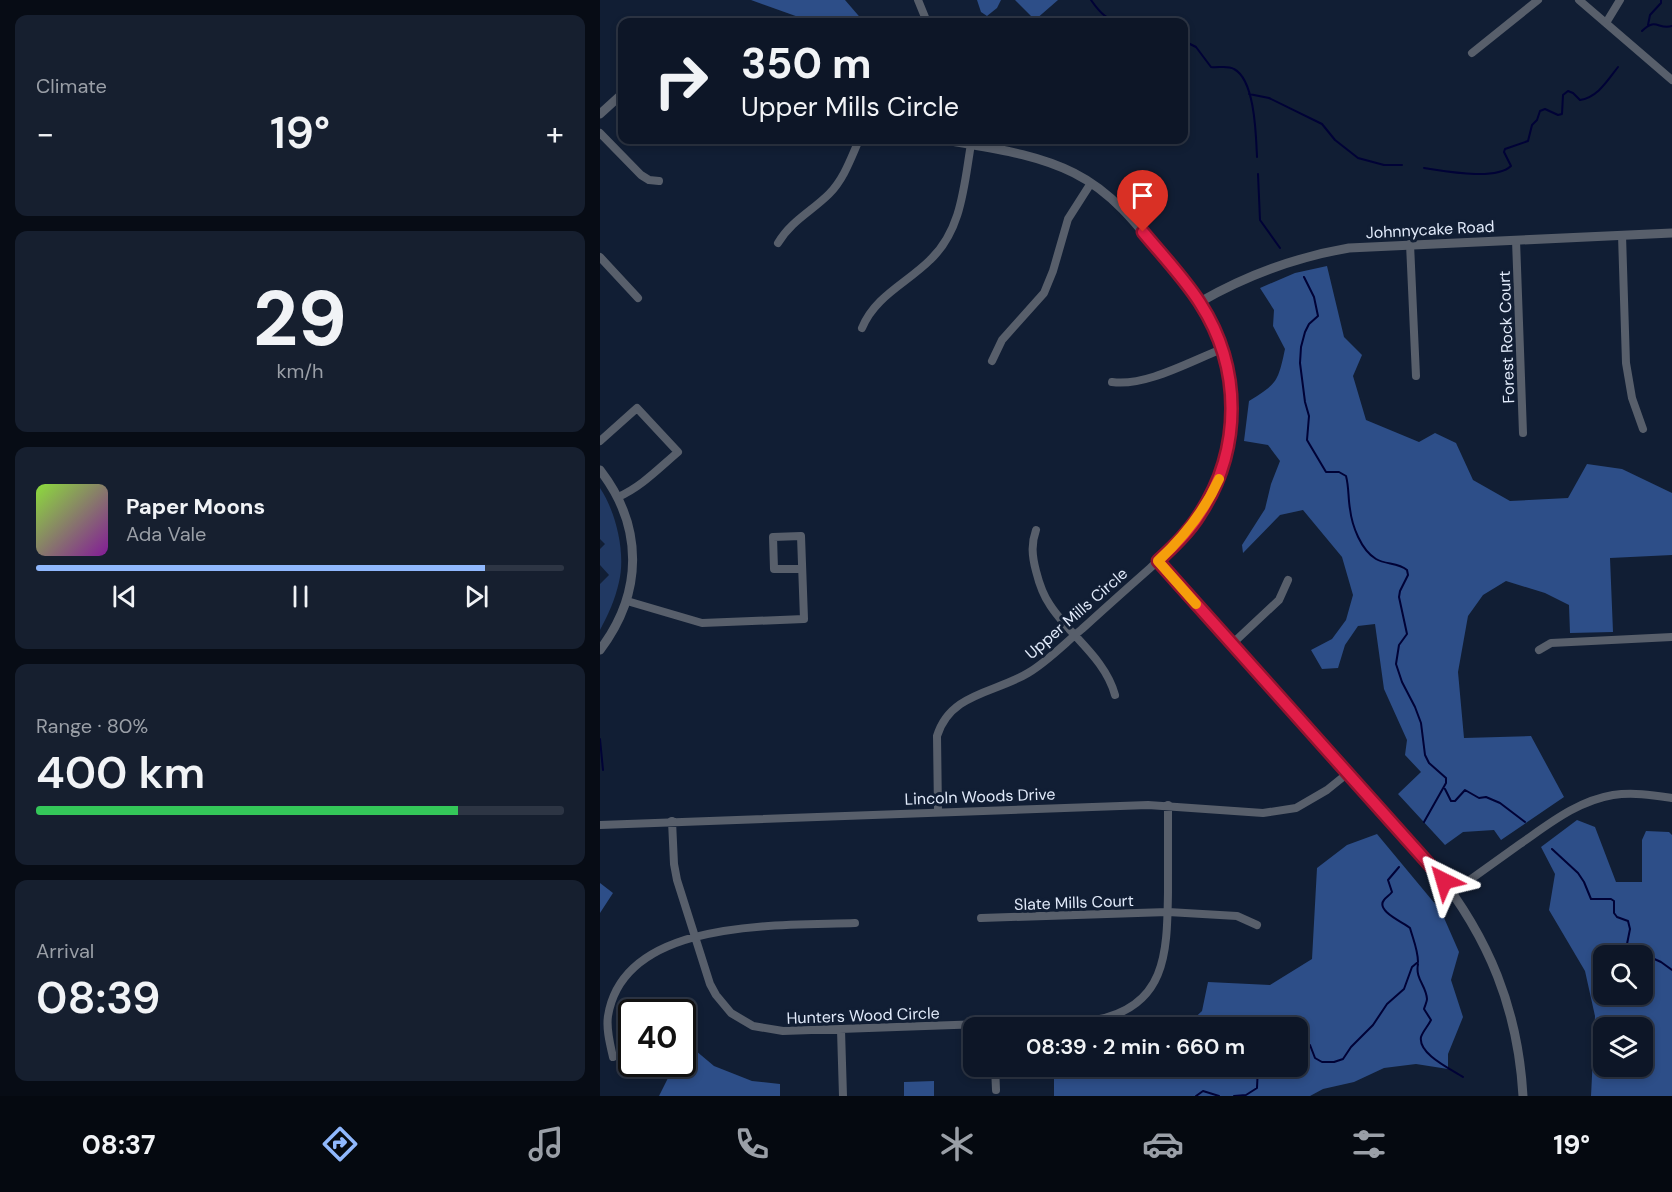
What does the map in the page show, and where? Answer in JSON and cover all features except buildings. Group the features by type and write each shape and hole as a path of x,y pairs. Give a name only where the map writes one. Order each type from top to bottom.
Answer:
{"street":[{"path":"918,0 925,18"},
{"path":"1473,53 1538,0"},
{"path":"1580,0 1672,80"},
{"path":"1606,23 1620,0"},
{"path":"600,114 618,98"},
{"path":"600,134 641,176 659,182"},
{"path":"778,243 791,224 831,191 846,170 857,144"},
{"path":"862,328 867,315 875,306 929,261 950,236 960,205 971,144"},
{"name":"Upper Mills Circle","path":"938,811 937,736 940,726 951,710 969,699 1027,673 1042,663 1158,561 1187,532 1200,515 1225,462 1232,411 1231,388 1222,349 1200,302 1129,215 1091,183 1064,169 1036,158 971,144"},
{"path":"992,361 1002,340 1044,293 1068,219 1091,183"},
{"name":"Johnnycake Road","path":"1200,302 1247,278 1298,258 1349,248 1672,233"},
{"path":"1622,236 1626,363 1632,398 1643,429"},
{"name":"Forest Rock Court","path":"1516,240 1524,433"},
{"path":"1410,244 1416,376"},
{"path":"600,257 638,298"},
{"path":"1112,382 1122,384 1141,382 1222,349"},
{"path":"600,441 637,408 678,452 645,482 618,497"},
{"path":"600,470 618,497 628,522 633,574 627,601 613,632 600,650"},
{"path":"1036,530 1032,550 1042,590 1049,604 1106,672 1112,682 1115,695"},
{"path":"627,601 702,623 804,619 801,536 773,537 774,569 802,569"},
{"path":"1158,561 1453,892 1481,939 1502,985 1517,1038 1523,1096"},
{"path":"1232,644 1279,600 1288,580"},
{"path":"1539,650 1551,643 1672,637"},
{"name":"Lincoln Woods Drive","path":"600,825 938,811 1168,805 1248,813 1279,811 1296,808 1310,801 1348,773"},
{"path":"1453,892 1575,807 1598,799 1626,794 1672,798"},
{"name":"Hunters Wood Circle","path":"1110,1017 1124,1012 1147,994 1161,970 1167,941 1168,805"},
{"name":"Hunters Wood Circle","path":"672,821 677,880 710,984 716,996 731,1013 742,1021 767,1030 963,1027"},
{"name":"Slate Mills Court","path":"981,918 1168,912 1237,916 1257,925"},
{"path":"613,1057 608,1018 615,992 621,980 638,963 651,955 694,938 735,928 855,923"},
{"path":"841,1030 843,1096"},
{"path":"995,1077 996,1090"}],"shaded area":[{"path":"751,0 845,0 861,18 801,18"},
{"path":"977,0 1001,0 997,8 987,16 981,12"},
{"path":"1015,0 1058,0 1037,18 1033,18"},
{"path":"1327,266 1344,337 1362,355 1353,376 1366,420 1419,442 1435,433 1456,443 1473,480 1510,501 1568,498 1587,464 1622,469 1672,493 1672,555 1610,558 1613,632 1570,633 1569,605 1545,593 1506,581 1483,595 1468,616 1458,672 1464,738 1531,736 1564,797 1501,840 1494,830 1463,832 1445,845 1398,794 1421,772 1405,755 1407,740 1384,689 1375,624 1358,626 1345,645 1338,668 1322,669 1311,650 1332,639 1346,620 1353,595 1342,557 1303,510 1280,515 1243,553 1242,545 1265,509 1280,461 1268,445 1244,441 1249,401 1275,381 1285,349 1273,326 1274,310 1260,288 1295,273"},
{"path":"600,488 615,521 620,546 621,571 611,607 600,630 600,584 609,575 600,565 600,549 605,544 600,539"},
{"path":"1577,820 1595,827 1616,882 1642,882 1642,840 1646,831 1669,832 1672,835 1672,1096 1591,1096 1593,1056 1593,1077 1653,1077 1653,1017 1595,1017 1585,971 1549,910 1555,874 1541,847"},
{"path":"1377,834 1441,911 1459,952 1451,980 1463,1017 1448,1054 1448,1069 1416,1064 1384,1068 1354,1082 1323,1089 1310,1096 1054,1096 1054,1077 1308,1077 1308,1017 1196,1017 1202,1011 1208,982 1270,985 1312,959 1317,868 1347,845"},
{"path":"600,883 613,893 600,913"},
{"path":"696,1051 714,1066 752,1081 780,1084 780,1096 659,1096 668,1077 696,1077"},
{"path":"934,1081 934,1096 904,1096 904,1082"}],"waterway":[{"path":"1091,0 1104,16 1108,18"},
{"path":"1648,25 1650,15 1661,0"},
{"path":"1642,31 1654,24 1672,26"},
{"path":"1188,43 1196,47 1211,67 1231,68 1241,75 1253,109 1257,157"},
{"path":"1424,168 1469,174 1504,171 1511,166 1504,152 1505,149 1528,141 1532,125 1537,120 1540,111 1545,109 1558,115 1562,114 1563,95 1568,91 1580,100 1592,96 1602,88 1618,67"},
{"path":"1249,94 1269,98 1322,124 1335,140 1358,158 1384,165 1402,165"},
{"path":"1258,174 1260,220 1280,248"},
{"path":"1304,277 1314,297 1318,316 1309,324 1301,347 1300,363 1309,416 1307,440 1326,472 1339,472 1346,476 1353,523 1366,550 1376,559 1407,570 1408,575 1399,597 1407,634 1399,645 1396,664 1421,723 1425,755 1429,763 1446,778 1446,783 1424,822"},
{"path":"600,739 603,770"},
{"path":"1445,789 1451,801 1455,801 1465,790 1479,798 1486,797 1500,803 1525,822"},
{"path":"1552,849 1578,873 1591,899 1614,901 1614,913 1617,917 1628,921 1630,929 1627,944 1630,948 1661,962 1672,970"},
{"path":"1308,1044 1315,1058 1322,1062 1343,1059 1351,1047 1373,1025 1387,1004 1404,989 1412,967 1418,962 1410,928 1387,912 1382,904 1392,892 1388,880 1399,867"},
{"path":"1418,964 1419,978 1427,999 1424,1009 1431,1020 1421,1037 1421,1043 1436,1060 1463,1077"},
{"path":"1234,1096 1246,1095 1257,1088 1258,1077"},
{"path":"1196,1096 1203,1091 1219,1096"}],"slow traffic":[{"path":"1196,604 1158,561 1187,532 1200,515 1219,479"}],"route":[{"path":"1143,232 1200,302 1222,349 1231,388 1229,446 1218,480 1200,515 1187,532 1158,561 1444,881"}]}
